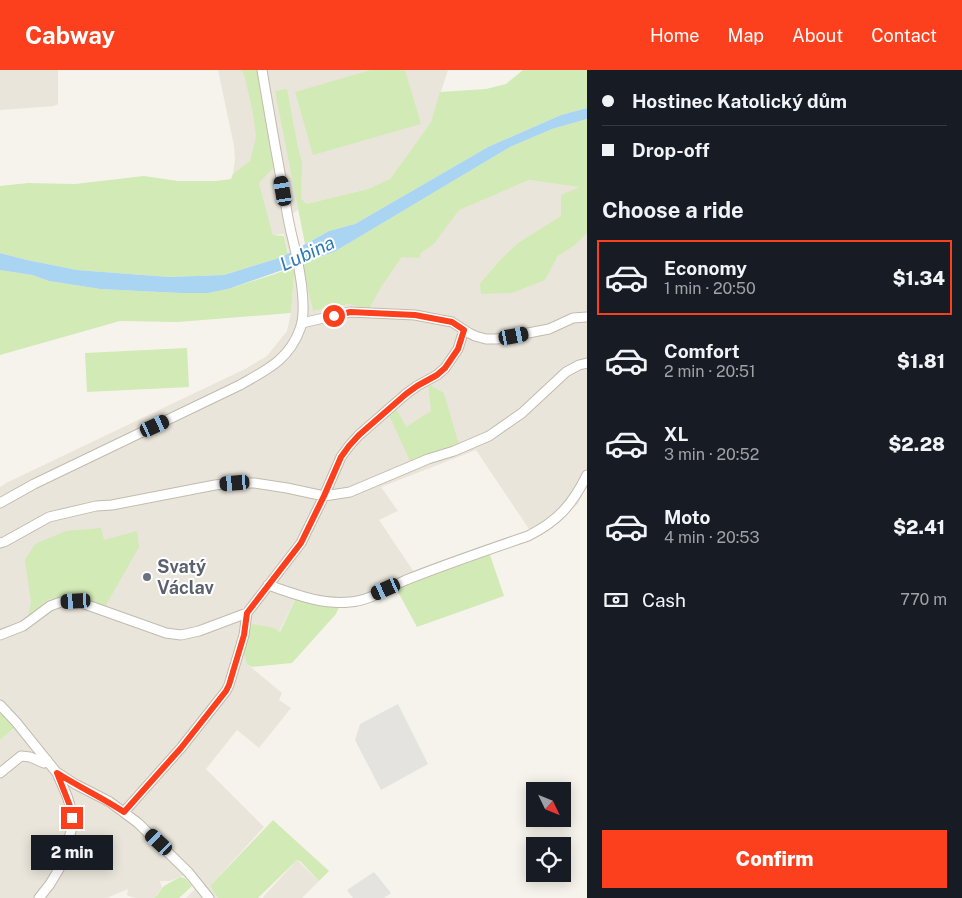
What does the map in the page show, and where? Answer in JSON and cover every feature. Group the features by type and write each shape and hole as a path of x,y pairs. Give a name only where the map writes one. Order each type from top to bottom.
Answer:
{"street":[{"path":"0,503 34,484 240,385 279,361 296,338 302,323 299,268 262,70"},
{"path":"302,323 350,312 415,315 452,322 475,336 497,339 549,329 573,318 587,317"},
{"path":"124,812 181,748 226,691 244,635 247,613 301,543 341,457 359,435 406,394 445,368 458,349 464,330"},
{"path":"0,543 49,517 215,485 254,483 324,496 350,492 420,462 483,439 522,413 566,372 578,365 587,363"},
{"path":"268,586 315,600 358,601 441,567 528,536 558,517 566,509 587,475"},
{"path":"0,635 23,626 50,606 61,602 76,601 176,635 199,631 247,613"},
{"path":"0,706 16,722 57,773 70,806 72,828 59,868 39,898"},
{"path":"0,773 21,756 30,757 44,763 47,760"},
{"path":"57,773 110,802 144,828 182,865 209,898"}],"shaded area":[{"path":"0,70 58,70 58,104 54,106 0,110"},
{"path":"218,70 448,70 431,122 390,179 368,189 306,204 292,214 313,311 350,304 369,309 402,257 421,253 434,244 458,210 529,180 581,186 561,216 519,242 480,283 545,280 558,256 574,246 587,233 587,484 578,504 533,535 476,450 381,487 398,511 379,520 418,578 361,604 332,607 296,598 279,632 252,624 241,644 247,664 282,693 279,700 291,708 259,748 237,730 206,769 264,827 210,886 218,898 186,898 195,889 185,875 170,881 160,881 162,888 154,898 135,898 127,895 128,889 107,898 0,898 0,740 14,728 0,713 0,487 245,369 267,356 287,331 291,313 294,276 284,234 273,235 258,180 232,179 235,159 234,146"},
{"path":"398,704 428,764 381,790 355,740 360,724"},
{"path":"297,860 319,881 302,898 263,898 263,897"},
{"path":"374,872 391,893 384,898 353,898 347,890"}],"green space":[{"path":"240,70 257,70 275,166 259,183 273,235 284,236 288,254 224,275 169,277 77,270 0,253 0,186 28,183 75,184 144,176 178,181 231,179 233,174 250,161 256,137 253,113 244,74"},
{"path":"371,70 405,70 421,124 313,155 295,92"},
{"path":"523,70 587,70 587,108 561,115 488,147 355,224 329,231 305,244 275,91 287,89 302,162 301,198 306,204 368,189 390,179 431,122 440,92 486,89 506,84"},
{"path":"587,119 587,233 574,246 558,256 545,280 512,293 481,294 480,283 502,258 519,242 561,216 561,195 580,187 529,180 459,210 434,244 421,253 419,258 402,257 369,309 360,309 350,304 313,311 304,272 294,276 291,313 178,322 120,321 0,355 0,270 32,275 49,281 100,289 208,293 228,289 334,252 510,147 552,129"},
{"path":"187,348 189,387 87,392 85,353"},
{"path":"428,384 444,393 459,445 410,461 389,415 396,408 406,427 431,411"},
{"path":"101,528 104,540 137,531 139,547 105,609 79,599 49,599 28,616 31,602 25,560 35,544 66,531"},
{"path":"489,552 504,596 417,627 396,588"},
{"path":"296,598 339,607 336,614 292,663 252,667 247,664 241,644 252,624 274,628 280,632"},
{"path":"0,713 14,728 0,740"},
{"path":"273,820 329,871 319,881 297,860 258,898 218,898 210,886"},
{"path":"180,877 185,878 192,886 179,898 154,898 164,886"}],"water":[{"name":"Lubina","path":"587,108 587,119 552,129 510,147 334,252 228,289 208,293 180,293 100,289 49,281 32,275 0,270 0,253 77,270 169,277 224,275 282,257 329,231 355,224 488,147 561,115"}],"place":[{"name":"Svatý Václav","path":"147,577"}],"route":[{"path":"72,818 67,796 57,773 110,802 124,812 181,748 226,691 244,635 247,613 301,543 341,457 359,435 406,394 445,368 458,349 464,330 452,322 415,315 350,312 334,316"}]}
